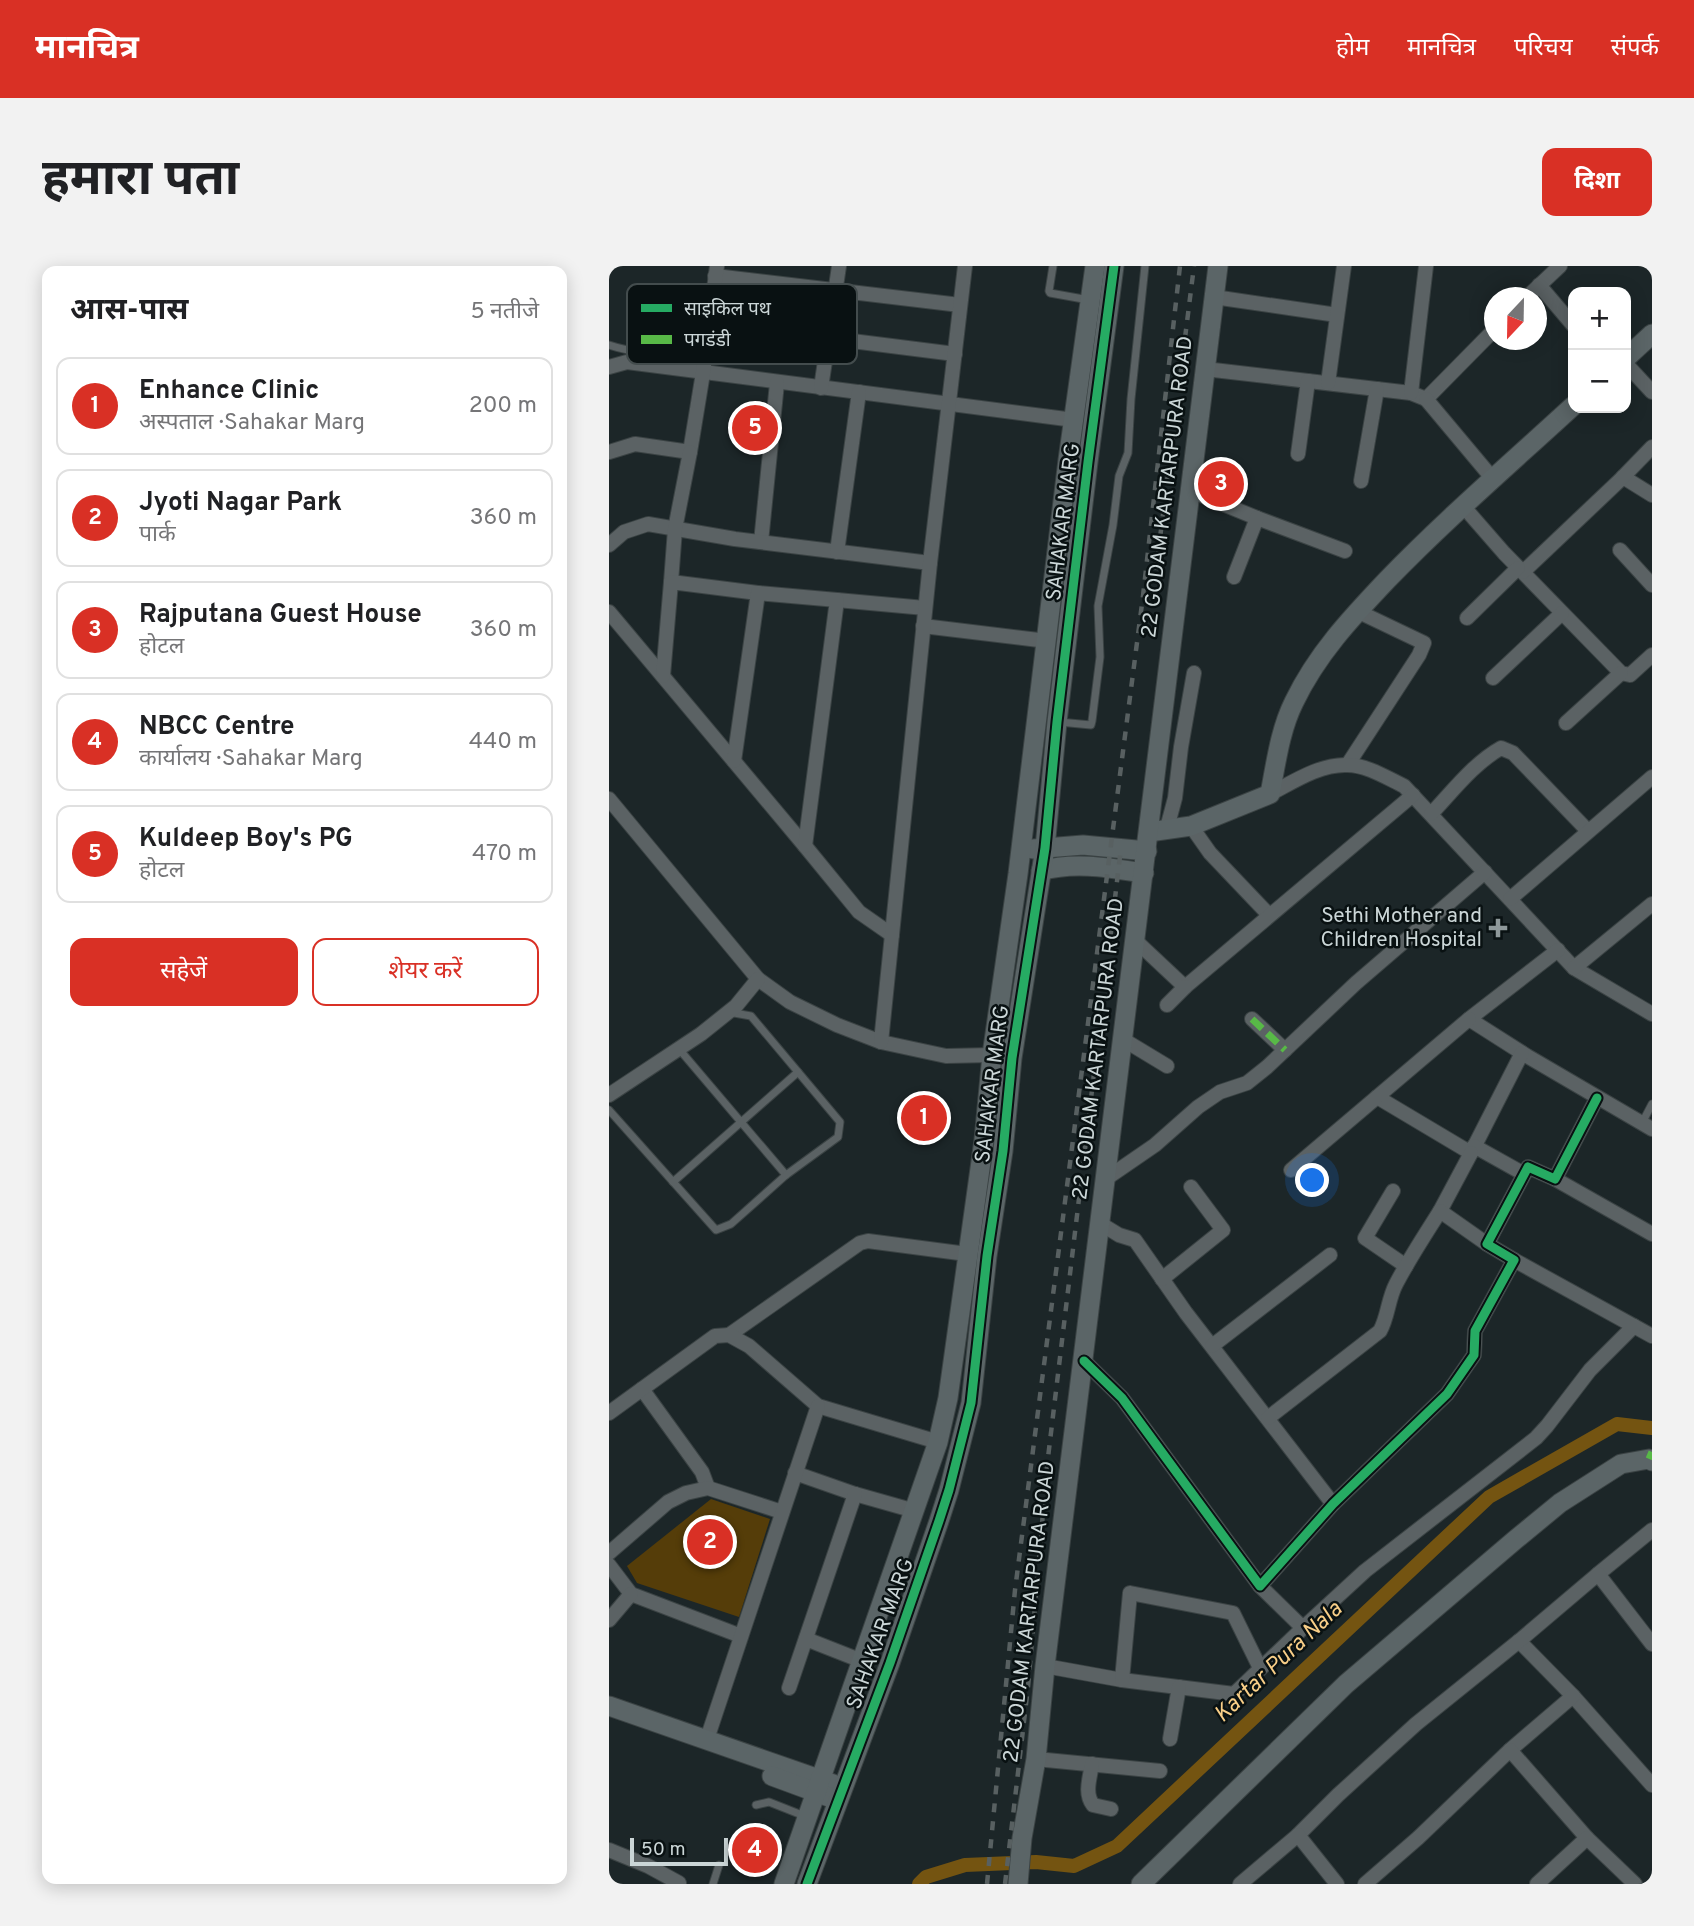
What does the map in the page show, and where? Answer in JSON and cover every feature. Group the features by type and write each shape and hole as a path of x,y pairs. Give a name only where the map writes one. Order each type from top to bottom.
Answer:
{"street":[{"path":"836,284 839,266"},
{"path":"881,1042 923,626 965,266"},
{"name":"SAHAKAR MARG","path":"807,1884 890,1663 946,1500 971,1403 987,1256 1003,1151 1002,1057 1021,850 1095,266"},
{"name":"SAHAKAR MARG","path":"784,1884 915,1511 938,1442 949,1398 984,1140 1045,848 1086,476 1114,266"},
{"name":"22 GODAM KARTARPURA ROAD","path":"1018,1884 1139,906 1144,873 1154,837 1218,266"},
{"path":"1328,383 1345,266"},
{"path":"1411,393 1426,266"},
{"path":"1559,266 1539,285 1568,319"},
{"path":"716,271 802,284"},
{"path":"857,292 960,305"},
{"path":"1214,297 1338,315"},
{"path":"1631,353 1652,334"},
{"path":"1426,399 1484,341"},
{"path":"857,342 954,354"},
{"path":"609,367 627,362"},
{"path":"641,364 1074,420"},
{"path":"663,676 675,529 704,364"},
{"path":"821,388 824,364"},
{"path":"1205,369 1411,393 1426,399 1493,479"},
{"path":"1631,369 1652,391"},
{"path":"1298,454 1308,381"},
{"path":"761,542 776,383"},
{"path":"1361,481 1377,389"},
{"path":"837,552 859,392"},
{"path":"1270,794 1280,741 1293,704 1317,659 1357,611 1428,538 1568,411"},
{"path":"609,452 635,444 690,452"},
{"path":"1467,618 1623,477 1652,447"},
{"path":"1623,477 1652,495"},
{"path":"1191,491 1345,551"},
{"path":"1463,506 1520,570 1621,673 1630,675 1652,655"},
{"path":"1234,577 1257,518"},
{"path":"609,545 624,532 648,524 761,542 930,563"},
{"path":"1620,551 1652,585"},
{"path":"671,582 925,608"},
{"path":"734,761 758,593"},
{"path":"806,846 837,600"},
{"path":"1348,764 1419,655 1424,643 1357,611"},
{"path":"609,612 859,912 892,935"},
{"path":"1493,678 1562,613"},
{"path":"923,626 1047,641"},
{"path":"1154,837 1175,798 1193,673"},
{"path":"1566,723 1621,673"},
{"path":"1431,814 1485,759 1501,748 1513,753 1588,831"},
{"path":"1021,850 1154,837 1270,794 1323,768 1348,764 1370,770 1404,786 1574,968 1652,1014"},
{"path":"1510,899 1652,777"},
{"path":"1167,1005 1269,915 1413,795"},
{"path":"609,799 758,979 790,1002 837,1025 881,1042 946,1056 1002,1057"},
{"path":"1191,825 1210,853 1269,915"},
{"path":"1041,870 1070,865 1144,873"},
{"path":"1107,1178 1156,1145 1198,1107 1220,1092 1247,1083 1356,983 1485,872"},
{"path":"1574,968 1652,904"},
{"path":"1136,941 1185,987"},
{"path":"1291,1170 1469,1019 1558,950"},
{"path":"609,1095 701,1034 731,1010 758,979"},
{"path":"1252,1019 1285,1050"},
{"path":"1469,1019 1521,1053 1647,1126"},
{"path":"1123,1040 1167,1066"},
{"path":"1268,1418 1380,1331 1395,1286 1440,1211 1521,1053"},
{"path":"1377,1097 1524,1174"},
{"path":"1555,1179 1597,1098"},
{"path":"1487,1244 1528,1167 1555,1179 1652,1234"},
{"path":"1162,1279 1223,1230 1191,1187"},
{"path":"1393,1191 1365,1238 1406,1266"},
{"path":"1440,1211 1514,1260 1652,1336"},
{"path":"1101,1224 1119,1236 1135,1240 1333,1504"},
{"path":"609,1413 715,1336 729,1335 860,1243 868,1241 967,1254"},
{"path":"1212,1346 1330,1255"},
{"path":"1260,1586 1333,1504 1447,1394 1474,1355 1475,1331 1514,1260"},
{"path":"1045,1665 1122,1680 1234,1694 1365,1571 1536,1438 1590,1370 1634,1326"},
{"path":"729,1335 749,1346 818,1406 938,1442"},
{"path":"1084,1361 1122,1398 1260,1586 1303,1628"},
{"path":"642,1389 702,1472 708,1488"},
{"path":"707,1746 818,1406"},
{"path":"1140,1884 1346,1684 1515,1540 1560,1503 1621,1464 1651,1457"},
{"path":"795,1472 855,1494 915,1511"},
{"path":"609,1553 668,1502 685,1493 708,1488 782,1512"},
{"path":"789,1688 855,1494"},
{"path":"1240,1884 1298,1835 1416,1724 1652,1530"},
{"path":"609,1565 631,1594 741,1636"},
{"path":"1598,1574 1652,1644"},
{"path":"1122,1680 1129,1593 1233,1613 1260,1668"},
{"path":"609,1620 631,1594"},
{"path":"806,1639 862,1661"},
{"path":"1519,1641 1573,1696 1652,1785"},
{"path":"1170,1739 1179,1687"},
{"path":"1365,1884 1418,1838 1510,1750 1573,1696"},
{"path":"609,1706 707,1746 840,1794"},
{"path":"609,1719 707,1746"},
{"path":"1510,1750 1587,1838 1635,1884"},
{"path":"1035,1759 1160,1771"},
{"path":"1092,1764 1087,1794 1089,1800 1093,1805 1111,1809"},
{"path":"1298,1835 1337,1884"},
{"path":"1537,1884 1587,1838"},
{"path":"609,1850 648,1866 679,1883"}],"lane":[{"path":"1053,266 1050,293 1090,301"},
{"path":"1057,722 1091,725 1092,721 1100,657 1098,601 1119,476 1128,453 1145,266"},
{"path":"609,345 627,350"},
{"path":"609,1110 716,1230 731,1224 786,1175 838,1137 840,1122 751,1016 731,1010"},
{"path":"679,1049 786,1175"},
{"path":"673,1182 798,1072"},
{"path":"1647,1126 1652,1104"},
{"path":"756,1805 769,1802 808,1817"},
{"path":"713,1884 719,1865"}],"shaded area":[{"path":"711,1499 770,1519 739,1617 637,1583 627,1566"}],"waterway":[{"name":"Kartar Pura Nala","path":"919,1884 926,1877 965,1865 1036,1862 1074,1866 1117,1846 1489,1497 1617,1424 1652,1428"}],"railway":[{"path":"987,1884 1015,1590 1143,596 1180,266"},
{"path":"1156,570 1194,266"},
{"path":"1005,1884 1028,1687 1047,1466 1121,848"}],"marked path":[{"path":"1252,1019 1285,1050"},
{"path":"1649,1459 1652,1452"}],"cycle path":[{"path":"807,1884 890,1663 939,1521 971,1403 1012,1058 1045,848 1057,722 1114,266"},
{"path":"1084,1361 1122,1398 1260,1586 1333,1504 1447,1394 1474,1355 1475,1331 1514,1260 1487,1244 1528,1167 1555,1179 1597,1098"}],"place":[{"name":"Kuldeep Boy's PG","path":"755,428"},
{"name":"Rajputana Guest House","path":"1221,484"},
{"name":"Sethi Mother and Children Hospital","path":"1498,928"},
{"name":"Enhance Clinic","path":"924,1118"},
{"name":"Jyoti Nagar Park","path":"710,1542"},
{"name":"NBCC Centre","path":"755,1850"}]}
